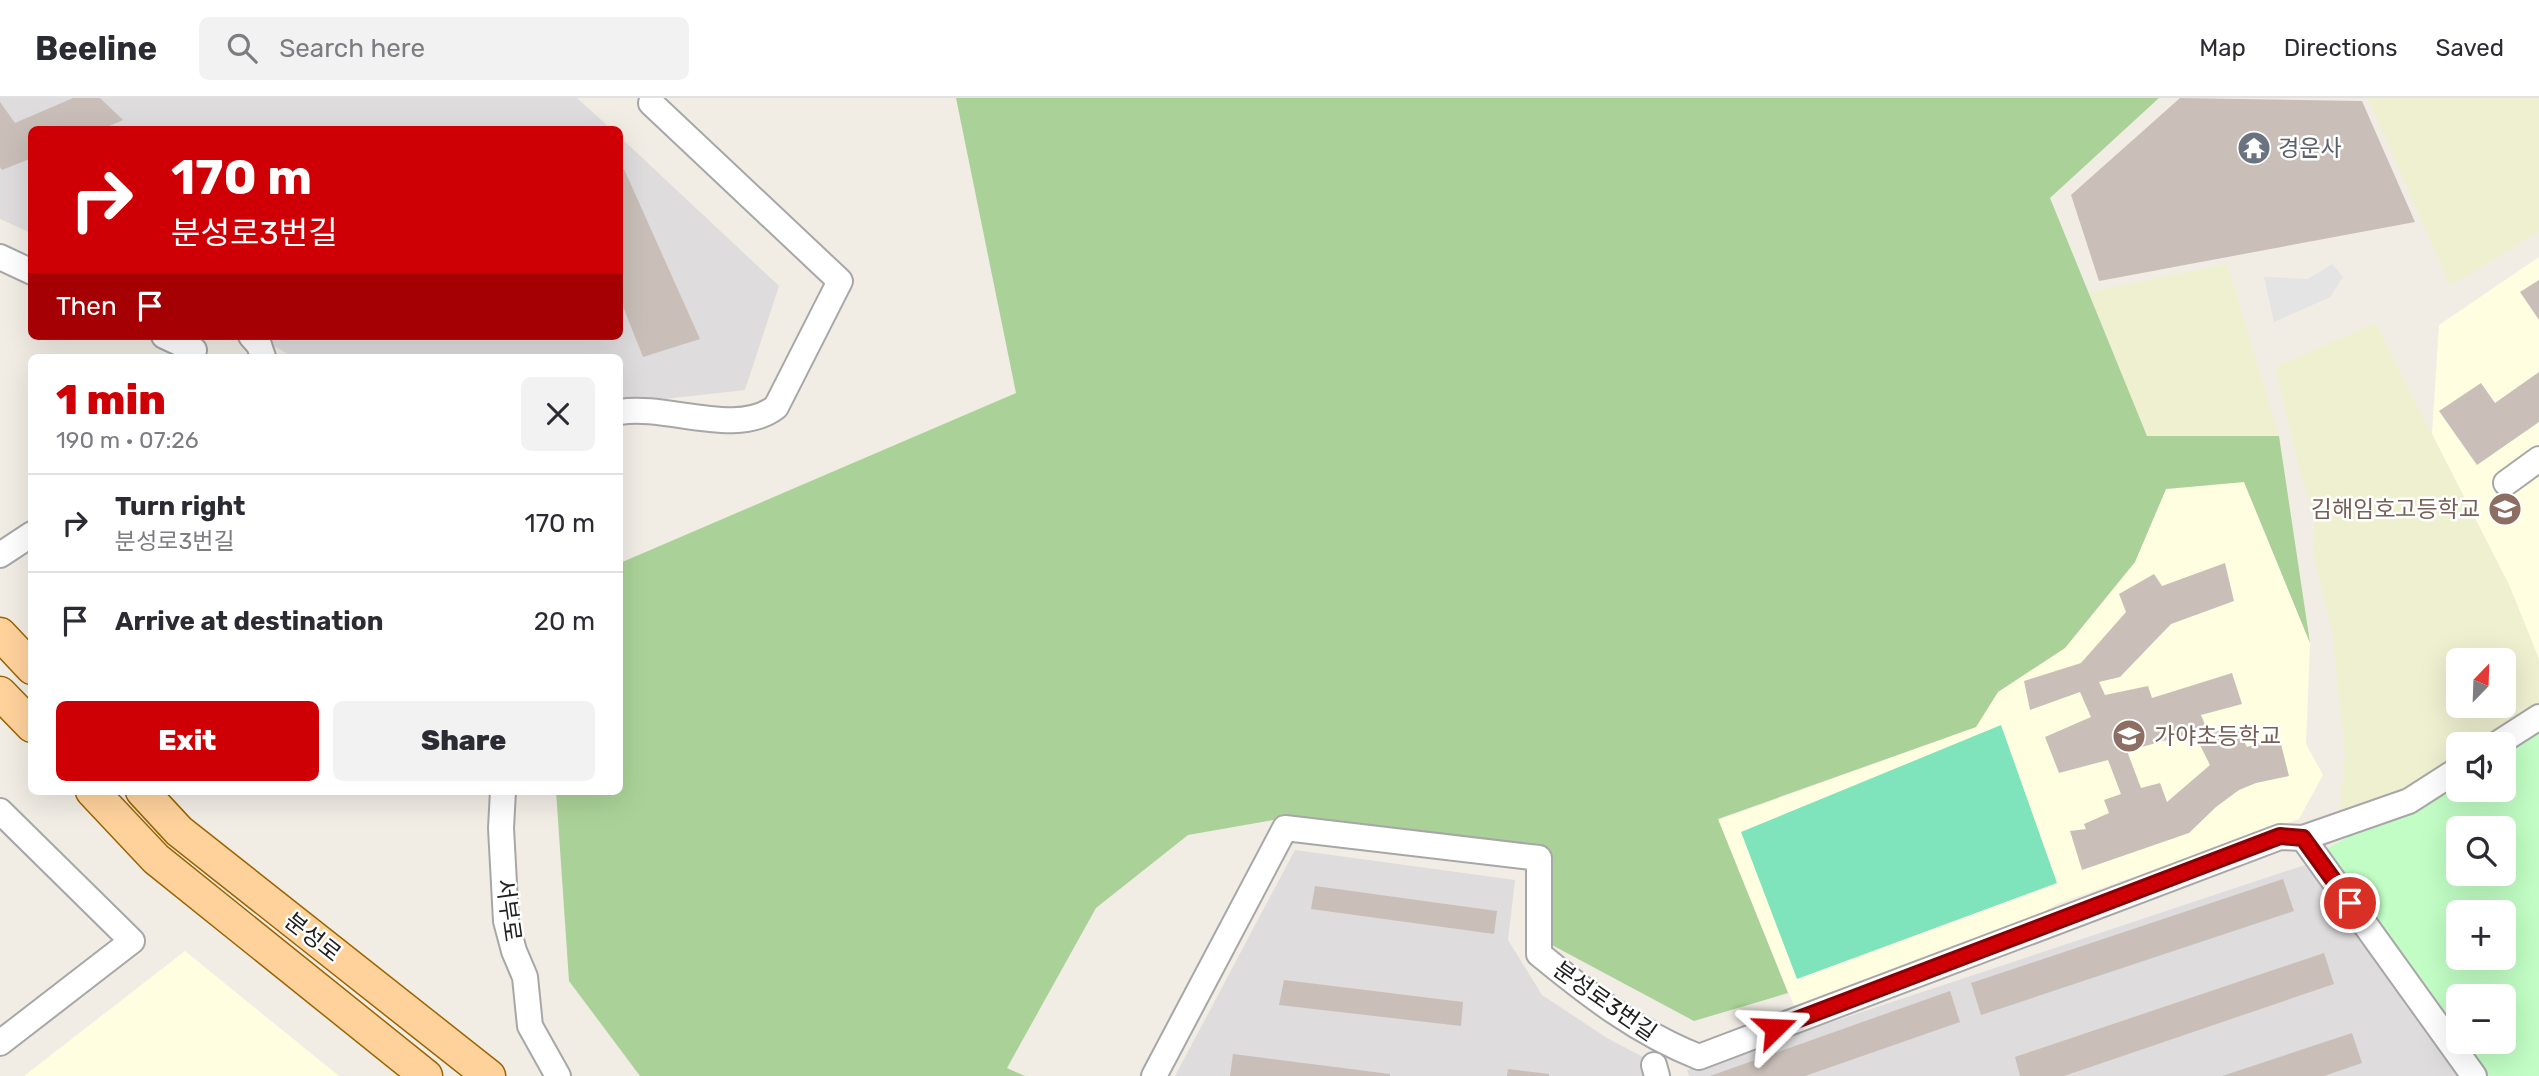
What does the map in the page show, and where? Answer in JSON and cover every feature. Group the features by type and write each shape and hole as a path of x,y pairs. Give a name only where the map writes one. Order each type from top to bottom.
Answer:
{"main road":[{"path":"0,634 28,664"},
{"path":"0,693 28,722"},
{"name":"분성로","path":"96,795 156,859 426,1076"},
{"name":"분성로","path":"146,795 179,831 489,1076"}],"street":[{"path":"623,412 674,413 727,420 765,416 776,407 840,281 651,103"},
{"path":"0,257 28,270"},
{"path":"175,340 197,348"},
{"path":"2506,483 2539,459"},
{"path":"0,555 28,537"},
{"path":"2516,732 2539,717"},
{"name":"분성로3번길","path":"1154,1076 1285,828 1539,858 1539,954 1600,1003 1666,1044 1699,1057 2280,836 2303,838 2409,801 2446,777"},
{"name":"서부로","path":"503,795 501,828 506,921 525,977 530,1026 558,1076"},
{"path":"0,811 132,941 0,1043"},
{"path":"2303,838 2474,1076"}],"shaded area":[{"path":"0,98 577,98 608,126 28,126 28,232 0,219"},
{"path":"2368,98 2539,98 2539,232 2450,286"},
{"path":"623,140 779,286 745,390 623,404 623,354 288,354 264,340 623,340"},
{"name":"김해임호고등학교","path":"2539,257 2539,659 2509,585 2432,434 2439,325"},
{"path":"2227,264 2279,436 2147,436 2089,292"},
{"path":"2332,264 2343,277 2330,297 2274,322 2264,277 2308,279"},
{"path":"2375,323 2509,585 2539,659 2539,715 2509,732 2446,732 2446,770 2412,792 2340,813 2345,754 2332,632 2313,553 2315,513 2303,484 2275,367"},
{"name":"가야초등학교","path":"2244,482 2310,643 2306,744 2323,775 2299,819 2059,903 2014,929 1794,1006 1718,820 1976,727 1998,692 2065,648 2135,562 2166,489"},
{"path":"1295,850 1515,880 1508,940 1542,995 1607,1038 1664,1068 1666,1076 1175,1076"},
{"path":"2317,861 2446,1050 2446,1054 2449,1054 2464,1076 1689,1076 1687,1070"},
{"path":"185,951 339,1076 24,1076"}],"green space":[{"path":"956,98 2159,98 2050,198 2147,436 2279,436 2310,643 2244,482 2166,489 2135,562 2065,648 1998,692 1976,727 1718,819 1788,993 1694,1021 1550,944 1549,848 1273,820 1188,835 1096,908 1007,1068 1025,1076 640,1076 569,981 556,795 623,795 623,562 1016,393"},
{"path":"2001,725 2057,883 1797,979 1741,832"},
{"path":"2539,728 2539,1076 2489,1076 2473,1054 2516,1054 2516,984 2446,984 2446,1016 2327,849 2446,781 2446,802 2516,802 2516,741"}],"building":[{"path":"73,98 100,98 123,120 109,126 28,126 28,160 2,170 0,102 15,123"},
{"name":"경운사","path":"2180,98 2362,101 2415,222 2099,281 2071,195"},
{"path":"623,170 700,339 643,357 623,307"},
{"path":"2539,280 2539,320 2520,292"},
{"path":"2539,372 2539,422 2477,465 2439,411 2481,383 2495,403"},
{"path":"2225,563 2234,601 2171,624 2120,677 2099,682 2105,695 2148,686 2152,698 2232,673 2242,704 2201,715 2207,729 2127,751 2141,788 2160,783 2167,802 2210,765 2200,745 2214,741 2211,734 2220,730 2224,736 2238,730 2247,747 2279,736 2289,776 2256,783 2239,790 2216,807 2189,833 2082,870 2070,831 2086,829 2084,824 2109,813 2104,800 2121,794 2108,760 2059,773 2045,737 2091,717 2080,692 2030,710 2024,681 2081,663 2126,612 2119,594 2154,574 2162,586"},
{"path":"2283,879 2294,911 1981,1015 1971,983"},
{"path":"1315,886 1497,911 1494,934 1311,909"},
{"path":"2324,953 2334,984 2064,1076 2020,1076 2015,1057"},
{"path":"1284,980 1463,1002 1461,1026 1279,1005"},
{"path":"1950,991 1960,1022 1805,1076 1710,1076"},
{"path":"2352,1033 2362,1063 2324,1076 2222,1076"},
{"path":"1233,1054 1390,1074 1390,1076 1230,1076"},
{"path":"1508,1069 1549,1074 1549,1076 1507,1076"}],"place":[{"name":"경운사","path":"2254,148"},
{"name":"김해임호고등학교","path":"2505,509"},
{"name":"가야초등학교","path":"2129,736"}],"route":[{"path":"1775,1028 2280,836 2303,838 2350,903"}]}
